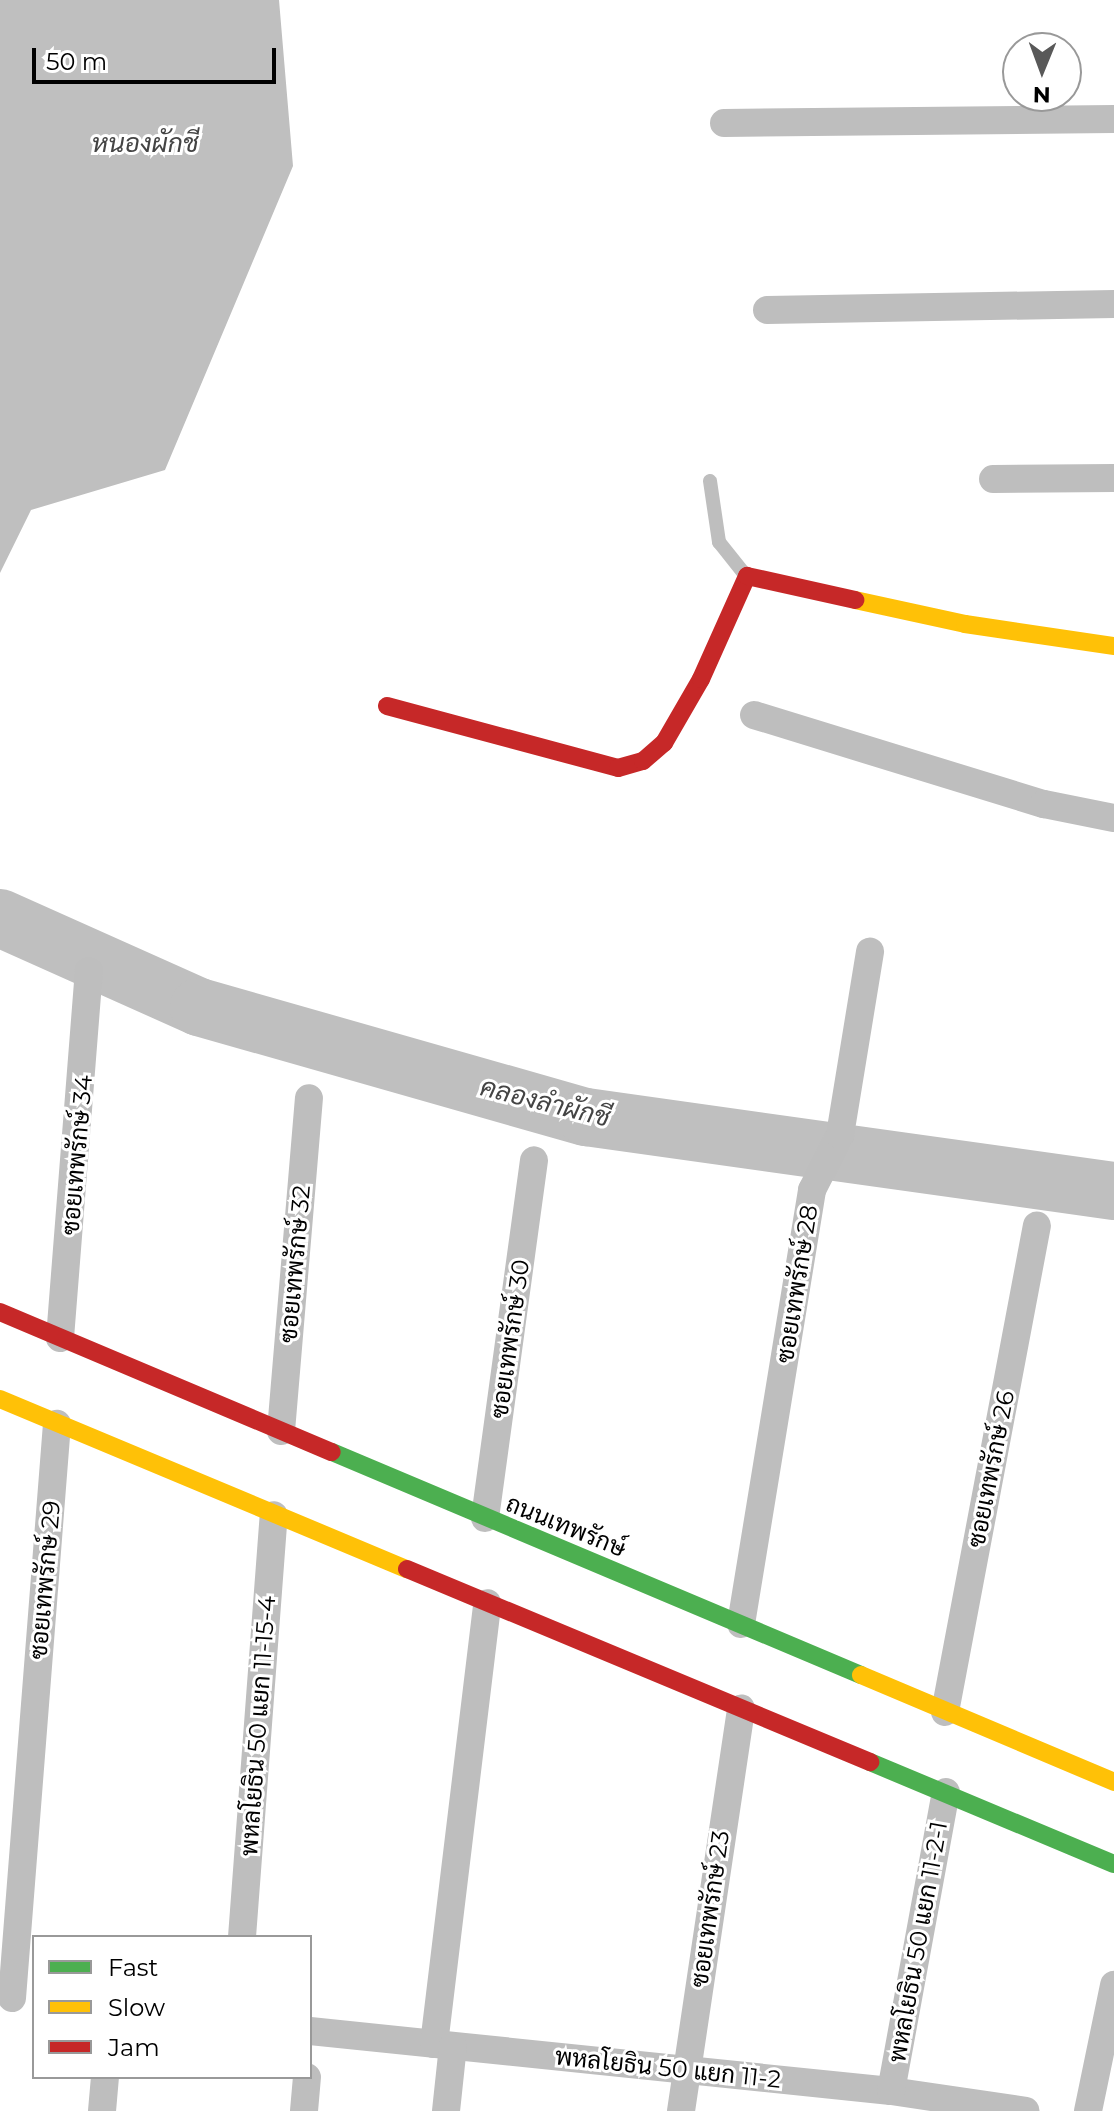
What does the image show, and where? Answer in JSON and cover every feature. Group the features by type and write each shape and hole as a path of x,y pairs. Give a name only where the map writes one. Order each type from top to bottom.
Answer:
{"main road":[{"path":"387,706 590,763 618,768 643,761 664,743 701,679 747,576 949,621 1114,646"},
{"name":"ถนนเทพรักษ์","path":"0,1312 1114,1782"},
{"path":"0,1399 1114,1864"}],"street":[{"path":"724,123 1114,119"},
{"path":"767,310 1114,304"},
{"path":"993,479 1114,478"},
{"path":"754,715 1044,804 1114,818"},
{"name":"ซอยเทพรักษ์ 28","path":"741,1624 812,1190 840,1135 870,951"},
{"name":"ซอยเทพรักษ์ 34","path":"60,1338 89,971"},
{"name":"ซอยเทพรักษ์ 32","path":"281,1431 309,1098"},
{"name":"ซอยเทพรักษ์ 30","path":"485,1518 534,1160"},
{"name":"ซอยเทพรักษ์ 26","path":"945,1712 1037,1226"},
{"name":"ซอยเทพรักษ์ 29","path":"15,1999 57,1424"},
{"name":"พหลโยธิน 50 แยก 11-15-4","path":"242,1935 274,1515"},
{"path":"446,2111 444,2045 487,1603"},
{"name":"ซอยเทพรักษ์ 23","path":"681,2111 741,1708"},
{"name":"พหลโยธิน 50 แยก 11-2-1","path":"891,2091 946,1792"},
{"path":"1088,2111 1114,1985"},
{"name":"พหลโยธิน 50 แยก 11-2","path":"312,2038 444,2045 891,2091 922,2104 1026,2111"},
{"path":"102,2111 105,2079"},
{"path":"304,2111 307,2079"}],"lane":[{"path":"710,481 719,542 747,576"}],"water":[{"name":"หนองผักชี","path":"0,0 279,0 293,166 165,470 31,510 0,573"}],"waterway":[{"name":"คลองลำผักชี","path":"0,918 199,1007 586,1117 1114,1191"}],"traffic: fast":[{"path":"332,1452 861,1675"},
{"path":"870,1762 1114,1864"}],"traffic: slow":[{"path":"855,600 965,624 1114,646"},
{"path":"0,1399 407,1569"},
{"path":"861,1675 1114,1782"}],"traffic: jam":[{"path":"387,706 618,768 643,761 664,743 701,679 747,576 855,600"},
{"path":"0,1312 332,1452"},
{"path":"407,1569 870,1762"}]}
